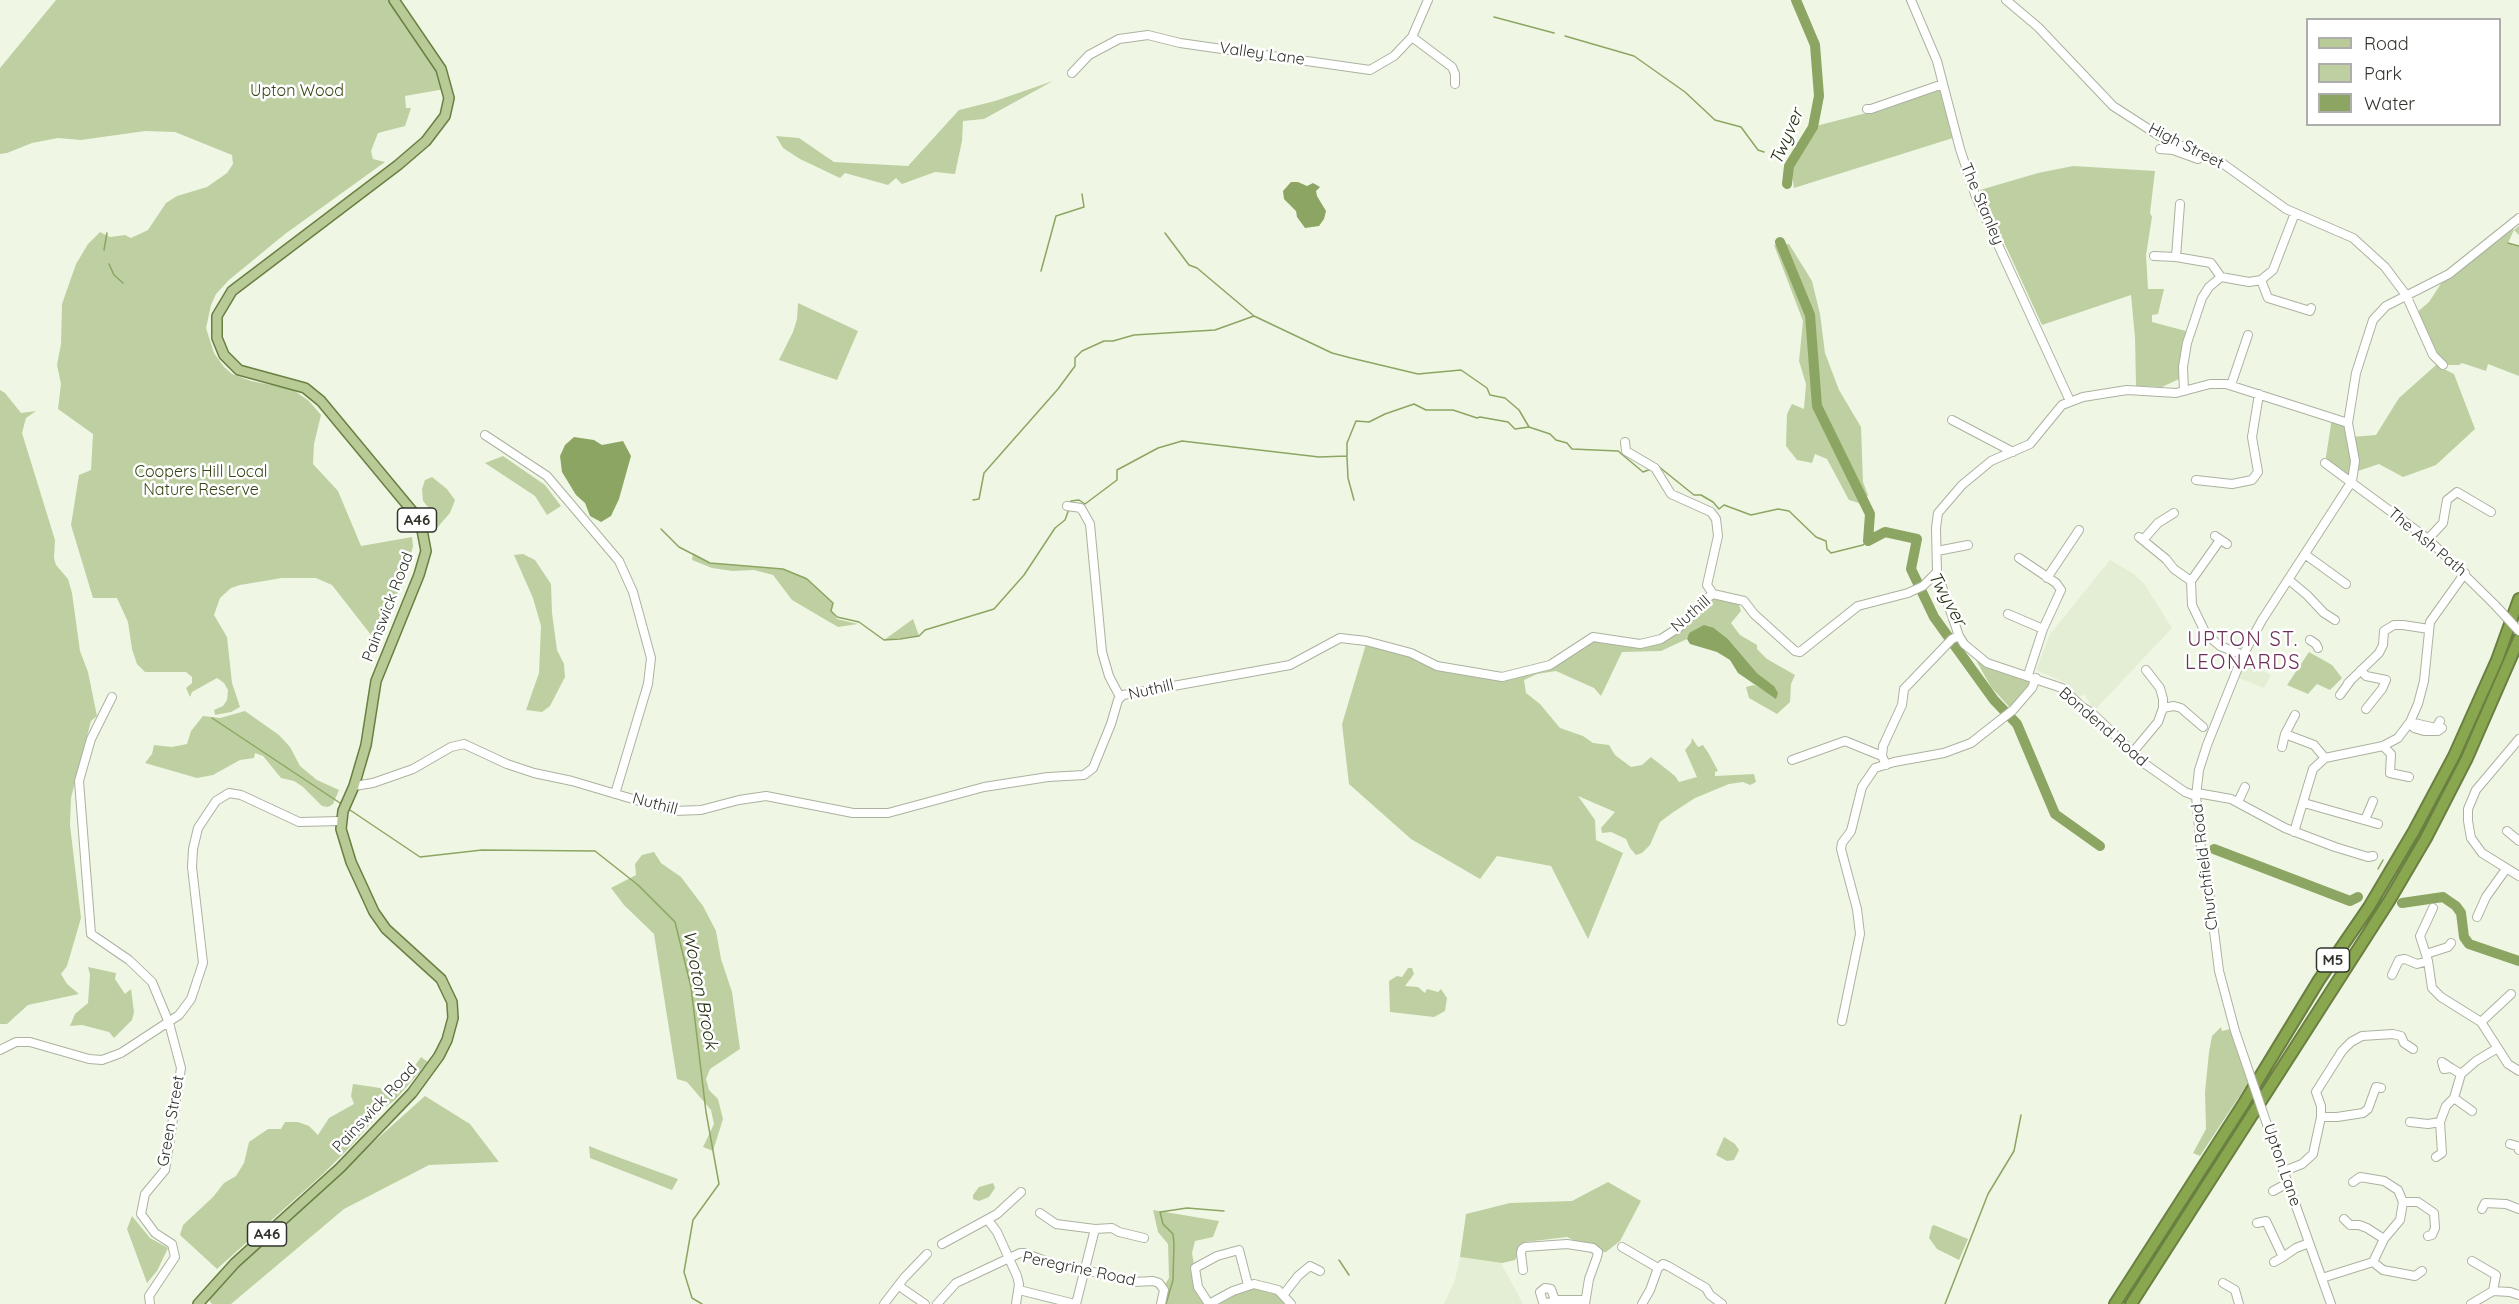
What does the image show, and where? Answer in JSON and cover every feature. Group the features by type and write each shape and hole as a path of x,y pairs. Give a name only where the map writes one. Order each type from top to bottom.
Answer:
{"highway":[{"name":"M5","path":"2115,1304 2414,831 2454,756 2498,660 2519,599"},
{"name":"M5","path":"2131,1304 2389,901 2426,838 2467,758 2519,639"}],"main road":[{"name":"Painswick Road","path":"198,1304 235,1263 340,1168 412,1093 439,1056 451,1027 453,1010 446,985 429,965 386,929 374,912 351,862 342,836 340,821 354,786 366,745 376,681 426,551 422,530 413,512 321,401 304,388 239,370 224,355 217,338 218,316 232,291 398,165 426,141 446,116 449,98 441,69 394,0"}],"street":[{"name":"Valley Lane","path":"1072,73 1089,55 1119,39 1148,35 1180,44 1370,70 1394,56 1412,37 1428,0"},
{"name":"The Stanley","path":"1911,0 1937,61 1960,149 1976,198 2070,401"},
{"name":"High Street","path":"2006,0 2038,27 2113,106 2174,146 2222,163 2286,209 2353,238 2385,267 2406,295 2433,355 2441,363"},
{"path":"1412,37 1452,67 1455,84"},
{"path":"1867,109 1943,84"},
{"path":"2160,148 2174,146 2198,159"},
{"path":"2176,257 2180,204"},
{"path":"2154,256 2211,263 2221,278 2235,281 2261,280 2273,270 2295,213"},
{"path":"2348,423 2358,364 2373,320 2386,306 2449,274 2519,218"},
{"path":"2184,391 2183,367 2187,344 2202,298 2209,287 2221,278"},
{"path":"2261,280 2268,298 2310,311 2311,308"},
{"path":"2231,385 2248,335"},
{"name":"Bondend Road","path":"2348,423 2231,385 2211,384 2167,393 2111,391 2070,401 2054,413 2030,444 1991,461 1944,504 1937,517 1937,572 1959,636 1964,644 1987,663 2062,688 2092,713 2145,764 2185,792 2208,793 2238,802 2273,823 2368,860"},
{"path":"2196,480 2232,484 2252,480 2258,472 2253,437 2259,393"},
{"path":"1952,420 2013,452"},
{"name":"Churchfield Road","path":"2234,1029 2221,984 2214,944 2207,875 2201,849 2196,794 2199,770 2243,655 2275,597 2306,555 2352,482 2355,461 2348,423"},
{"path":"485,435 547,476 619,561 633,592 651,658 648,684 615,794"},
{"path":"1625,442 1626,451 1655,468 1671,494 1711,512 1716,519 1718,536 1707,585 1713,594"},
{"name":"The Ash Path","path":"2325,463 2428,539 2465,573 2519,631"},
{"path":"2428,539 2443,523 2447,500 2457,492 2491,512"},
{"path":"1067,506 1081,508 1090,524 1102,652 1109,676 1120,697"},
{"path":"2174,513 2162,516 2141,538 2174,569 2191,581"},
{"path":"2047,578 2078,535"},
{"path":"2220,540 2191,581 2192,605 2206,634 2220,646 2243,655"},
{"path":"1937,551 1968,545"},
{"path":"2306,555 2347,585"},
{"path":"1842,1021 1860,934 1857,909 1846,871 1842,843 1851,831 1862,787 1875,768 1960,748 1986,733 2013,710 2032,688 2032,677 2043,629 2061,590 2056,583 2019,558"},
{"name":"Nuthill","path":"354,786 373,783 413,769 451,747 464,744 507,764 534,773 684,812 766,796 853,813 888,813 984,787 1089,773 1098,757 1120,697 1145,690 1290,665 1340,638 1411,653 1437,666 1502,677 1550,665 1593,637 1640,644 1661,639 1681,626 1713,594 1744,601 1762,622 1795,651 1800,652 1858,606 1908,593 1923,586 1937,572"},
{"path":"2294,831 2313,769 2325,758 2383,746 2398,738 2410,722 2424,681 2429,629 2439,607 2465,573"},
{"path":"2289,580 2324,613 2335,620"},
{"path":"2008,614 2043,629"},
{"path":"2340,695 2350,681 2379,653 2383,645 2384,631 2394,625 2429,629"},
{"path":"1886,765 1882,756 1887,736 1902,705 1904,689 1952,639 1959,636"},
{"path":"2310,640 2318,648"},
{"path":"2133,752 2158,722 2163,708 2160,688 2149,670"},
{"path":"2361,670 2366,676 2386,680 2382,690 2366,709"},
{"path":"112,697 91,739 79,781 91,934 129,960 152,982 169,1023"},
{"path":"2163,708 2174,706 2181,708 2201,726 2205,716"},
{"path":"2282,747 2285,734 2295,715"},
{"path":"2410,722 2436,728 2441,724"},
{"path":"2285,734 2314,745 2325,758"},
{"path":"1792,760 1845,741 1882,756"},
{"path":"2517,745 2476,790 2468,809 2471,838 2487,856 2519,876"},
{"path":"2383,746 2391,754 2388,775 2409,777"},
{"path":"2238,802 2246,787"},
{"path":"0,1050 16,1042 30,1042 89,1059 102,1060 121,1053 134,1042 179,1015 190,999 203,963 192,867 193,849 198,828 216,801 229,793 241,795 299,822 340,821"},
{"path":"2365,820 2373,801"},
{"path":"2304,802 2378,824"},
{"path":"2480,913 2506,869"},
{"path":"2433,908 2420,936 2427,958 2430,981 2436,993 2481,1022 2496,1049 2508,1064 2519,1071"},
{"path":"2392,975 2399,960 2405,959 2417,964 2448,947 2451,943"},
{"path":"2481,1022 2506,996"},
{"name":"Green Street","path":"150,1304 149,1296 175,1257 172,1244 155,1233 141,1214 145,1194 165,1170 181,1068 169,1023"},
{"name":"Upton Lane","path":"2234,1029 2331,1304"},
{"path":"2284,1171 2302,1164 2313,1154 2321,1117 2321,1106 2316,1092 2342,1051 2351,1042 2362,1036 2393,1034 2403,1039 2404,1043 2413,1049"},
{"path":"2436,1157 2442,1153 2440,1122 2446,1106 2454,1098 2461,1074 2476,1061 2496,1049"},
{"path":"2451,1068 2461,1074"},
{"path":"2321,1117 2364,1115 2376,1087"},
{"path":"2454,1098 2472,1111"},
{"path":"2413,1121 2428,1124 2440,1122"},
{"path":"2510,1144 2517,1146 2519,1150"},
{"path":"2322,1278 2373,1262 2384,1239 2400,1220 2403,1202 2391,1184 2372,1178 2357,1177"},
{"path":"2273,1191 2288,1183"},
{"path":"942,1244 988,1220 1021,1192"},
{"path":"2403,1202 2418,1202 2434,1213 2434,1228 2432,1235 2428,1236"},
{"path":"2482,1209 2485,1203 2506,1204 2519,1209"},
{"path":"1040,1213 1056,1224 1095,1229 1112,1228 1144,1238"},
{"path":"988,1220 997,1232 1017,1276 1016,1304"},
{"path":"2264,1220 2283,1257"},
{"path":"2348,1225 2367,1228 2384,1239"},
{"path":"1018,1290 1076,1304 1095,1229"},
{"path":"2274,1262 2309,1243"},
{"path":"1524,1270 1521,1253 1525,1248 1567,1244 1593,1248 1598,1252 1585,1302 1555,1300"},
{"path":"1622,1247 1658,1268"},
{"path":"1248,1285 1239,1250 1217,1256 1195,1268 1198,1287 1209,1304 1254,1284 1267,1286 1284,1294 1291,1304"},
{"name":"Peregrine Road","path":"938,1304 947,1290 956,1283 1024,1253 1059,1266 1134,1282 1153,1281 1163,1287 1161,1304"},
{"path":"884,1304 927,1254"},
{"path":"2472,1261 2496,1275 2493,1291"},
{"path":"2373,1262 2383,1270 2418,1276"},
{"path":"1642,1304 1658,1268 1665,1265 1706,1288 1710,1295 1721,1304"},
{"path":"1284,1294 1298,1276 1310,1266 1320,1271"},
{"path":"2223,1283 2237,1287 2239,1304"},
{"path":"899,1286 925,1304"},
{"path":"2471,1304 2493,1291 2519,1295"}],"shaded area":[{"path":"2110,560 2134,574 2145,585 2172,628 2094,711 2085,695 2079,696 2066,683 2036,670 2050,634"},
{"path":"2241,660 2271,675 2264,688 2234,676"},
{"path":"1460,1257 1501,1263 1523,1304 1444,1304 1455,1280"}],"green space":[{"name":"Coopers Hill Local Nature Reserve","path":"56,0 389,0 429,53 445,89 405,96 406,108 411,108 405,126 378,133 371,151 373,159 385,162 285,234 229,280 216,294 211,305 206,328 214,353 224,367 232,374 251,381 292,389 309,401 321,415 314,444 313,464 338,491 361,546 412,537 413,546 408,566 378,644 332,585 316,578 282,578 240,585 231,588 220,598 214,615 227,637 232,683 240,707 231,712 215,715 214,710 223,706 227,700 228,690 217,678 192,692 190,697 186,688 192,683 192,677 186,672 145,672 137,664 128,622 117,598 93,598 71,525 79,475 91,470 93,434 58,409 61,384 57,365 61,344 62,304 76,264 88,244 100,232 110,237 125,235 131,238 148,230 166,203 177,196 207,187 227,173 233,164 232,155 175,132 145,131 81,140 58,138 32,143 0,154 0,68"},
{"path":"1053,81 984,119 963,121 962,141 955,174 935,172 902,184 896,178 888,185 845,173 840,178 800,159 783,148 776,136 799,138 834,162 908,166 959,110 995,101"},
{"path":"1942,86 1953,138 1794,188 1791,166 1816,126 1874,111"},
{"path":"2073,166 2155,171 2150,213 2152,217 2146,255 2148,289 2164,289 2158,314 2152,315 2152,322 2186,331 2179,379 2162,387 2136,386 2131,295 2042,325 1980,190 2038,173"},
{"path":"2509,226 2514,230 2508,243 2519,246 2519,376 2488,364 2486,371 2462,363 2443,365 2433,355 2415,314 2429,302 2446,276"},
{"path":"1789,244 1812,281 1820,314 1825,353 1839,390 1861,427 1863,482 1868,495 1862,504 1849,500 1827,459 1815,454 1812,463 1797,460 1786,446 1787,414 1792,404 1804,409 1806,384 1799,361 1803,321 1774,245"},
{"path":"798,303 858,331 837,380 779,360 793,332"},
{"path":"2436,365 2454,374 2475,429 2436,465 2403,477 2379,464 2355,472 2352,481 2325,463 2332,418 2344,422 2351,437 2376,435 2399,398"},
{"path":"0,390 21,413 36,411 26,418 22,433 55,540 56,565 68,579 72,593 80,651 88,672 97,716 91,721 71,798 70,825 81,918 67,966 61,974 67,984 79,994 28,1005 7,1024 0,1024"},
{"path":"503,456 545,485 561,506 547,515 535,496 485,463"},
{"path":"432,477 447,489 455,500 450,513 436,529 433,513 423,501 422,489 425,480"},
{"path":"693,553 710,563 783,569 805,577 833,603 831,611 837,619 858,624 838,627 792,600 773,575 754,570 733,571 712,568 692,560"},
{"path":"523,554 535,560 551,584 557,650 564,664 565,677 550,706 542,712 526,710 539,673 541,626 533,598 514,555"},
{"path":"1712,598 1738,602 1741,611 1731,623 1740,635 1757,645 1757,649 1767,659 1795,675 1791,684 1790,702 1777,714 1749,698 1746,687 1754,685 1770,693 1774,686 1757,673 1728,639 1714,628 1689,633 1687,639 1661,651 1622,652 1601,696 1594,688 1556,671 1537,674 1524,680 1526,693 1540,704 1560,728 1583,736 1593,743 1609,745 1615,755 1631,767 1642,765 1651,757 1675,776 1679,782 1697,777 1685,750 1692,738 1698,747 1703,745 1709,754 1718,771 1715,772 1715,776 1754,774 1756,782 1750,785 1743,782 1729,784 1695,798 1660,822 1650,845 1642,853 1636,855 1626,839 1611,832 1602,833 1601,828 1615,812 1578,796 1595,820 1596,840 1623,853 1588,939 1551,866 1497,856 1480,879 1411,839 1349,784 1342,724 1366,644 1501,677 1548,668 1565,660 1593,641 1650,646 1662,643 1681,629"},
{"path":"913,619 919,636 884,640 895,632"},
{"path":"2309,652 2332,665 2342,678 2330,690 2317,684 2308,694 2287,685"},
{"path":"1973,655 2036,678 2012,710 1991,687"},
{"path":"245,711 279,735 290,747 300,766 317,780 339,790 333,804 328,807 322,806 303,787 294,781 281,778 263,756 255,753 254,758 240,760 213,775 197,778 145,763 152,754 154,745 172,747 187,744 191,731 203,716 220,718"},
{"path":"654,852 661,863 681,877 703,906 716,931 721,959 732,992 740,1049 710,1069 706,1079 709,1090 718,1099 723,1119 713,1151 703,1147 714,1124 711,1110 687,1082 677,1079 654,934 624,905 611,888 636,875 635,864 642,855"},
{"path":"88,967 116,973 115,979 125,994 131,989 134,1012 132,1020 114,1038 109,1032 82,1025 70,1026 75,1014 88,1003 90,975"},
{"path":"1408,968 1412,968 1414,974 1405,986 1418,987 1425,993 1427,989 1438,992 1441,989 1447,998 1445,1011 1434,1017 1390,1012 1389,981 1397,976 1402,977"},
{"path":"2221,1027 2222,1031 2230,1029 2248,1083 2200,1156 2193,1153 2206,1129 2205,1092 2209,1052 2212,1036"},
{"path":"421,1057 428,1062 352,1145 322,1175 217,1269 180,1235 183,1225 213,1197 224,1183 236,1176 244,1163 249,1142 268,1129 281,1129 285,1122 298,1122 309,1126 318,1135 329,1118 354,1104 351,1096 353,1084 380,1088 389,1093 402,1084"},
{"path":"425,1096 470,1124 499,1162 429,1165 344,1209 231,1304 212,1304 208,1299 273,1232"},
{"path":"1724,1137 1735,1144 1739,1150 1734,1160 1727,1161 1716,1155"},
{"path":"589,1146 678,1179 672,1190 590,1158"},
{"path":"1608,1182 1641,1201 1620,1241 1606,1252 1598,1252 1567,1237 1525,1242 1515,1260 1502,1263 1460,1257 1466,1214 1510,1203 1572,1201"},
{"path":"993,1183 995,1188 989,1197 979,1201 973,1199 979,1187"},
{"path":"1153,1210 1219,1221 1213,1237 1195,1241 1192,1253 1198,1287 1209,1304 1161,1304 1163,1287 1169,1278 1168,1244 1158,1232"},
{"path":"132,1216 150,1238 168,1248 157,1271 147,1283 127,1229"},
{"path":"1934,1225 1968,1239 1959,1260 1937,1249 1929,1238"},
{"path":"1267,1286 1291,1304 1209,1304 1233,1291"}],"water":[{"path":"1291,182 1307,186 1313,183 1320,187 1316,191 1317,196 1326,211 1319,226 1305,228 1297,217 1296,211 1284,199 1283,191"},
{"path":"574,437 594,440 602,445 623,441 631,456 619,499 611,516 601,522 590,516 585,503 576,495 562,472 560,456 565,445"},
{"path":"1704,625 1714,628 1728,639 1757,673 1774,686 1778,693 1776,699 1738,673 1730,660 1717,652 1690,644 1687,639 1689,633"}],"waterway":[{"name":"Twyver","path":"1787,184 1789,166 1813,127 1819,96 1815,45 1796,0"},
{"path":"1494,17 1554,33"},
{"path":"1565,36 1634,56 1685,92 1715,120 1741,127 1758,150 1764,152"},
{"path":"1041,271 1056,216 1084,207 1082,194"},
{"path":"104,250 107,233"},
{"path":"1165,233 1189,265 1197,268 1254,316 1332,353 1351,358 1418,374 1461,370 1487,388 1490,395 1505,398 1519,410 1529,427"},
{"name":"Twyver","path":"1780,242 1810,315 1817,406 1870,514 1868,541 1885,532 1917,539 1911,569 1934,617 1994,700 2017,724 2055,814 2100,846"},
{"path":"2508,243 2519,246"},
{"path":"109,264 114,275 123,283"},
{"path":"973,500 979,499 984,473 1058,389 1075,366 1075,358 1082,351 1104,341 1134,335 1215,330 1254,316"},
{"path":"1070,505 1071,501 1079,500 1085,504 1117,480 1117,470 1158,448 1182,441 1319,457 1347,456 1347,443 1356,421 1369,422 1414,404 1426,410 1453,410 1477,418 1508,422 1515,429 1529,427 1550,434 1556,440 1567,443 1572,449 1618,451 1643,472 1651,469"},
{"path":"1347,457 1348,478 1354,500"},
{"path":"1658,466 1694,495 1701,495 1713,502 1719,509 1724,505 1751,515 1778,509 1789,511 1816,537 1826,541 1827,549 1831,553 1863,545 1868,541"},
{"path":"661,529 679,547 710,563 783,569 807,579 833,603 831,611 837,617 859,622 884,640 919,636 925,630 994,609 1024,575 1055,528 1065,520 1069,509"},
{"name":"Wooton Brook","path":"212,718 340,803"},
{"name":"Wooton Brook","path":"350,810 420,857 482,850 595,851 638,885 675,922 691,987 706,1112 719,1184 693,1220 684,1272 692,1298 702,1304"},
{"name":"Twyver","path":"2214,849 2350,901 2358,897"},
{"path":"2378,869 2383,860"},
{"name":"Twyver","path":"2402,903 2443,897 2456,906 2461,913 2464,937 2469,944 2519,961"},
{"path":"1945,1304 1988,1194 2014,1151 2021,1115"},
{"path":"1166,1304 1173,1280 1174,1244 1173,1234 1163,1224 1160,1212 1187,1208 1224,1211"},
{"path":"1339,1260 1349,1275"}],"district":[{"name":"UPTON ST. LEONARDS","path":"2243,652"}],"park label":[{"name":"Upton Wood","path":"297,91"}]}
